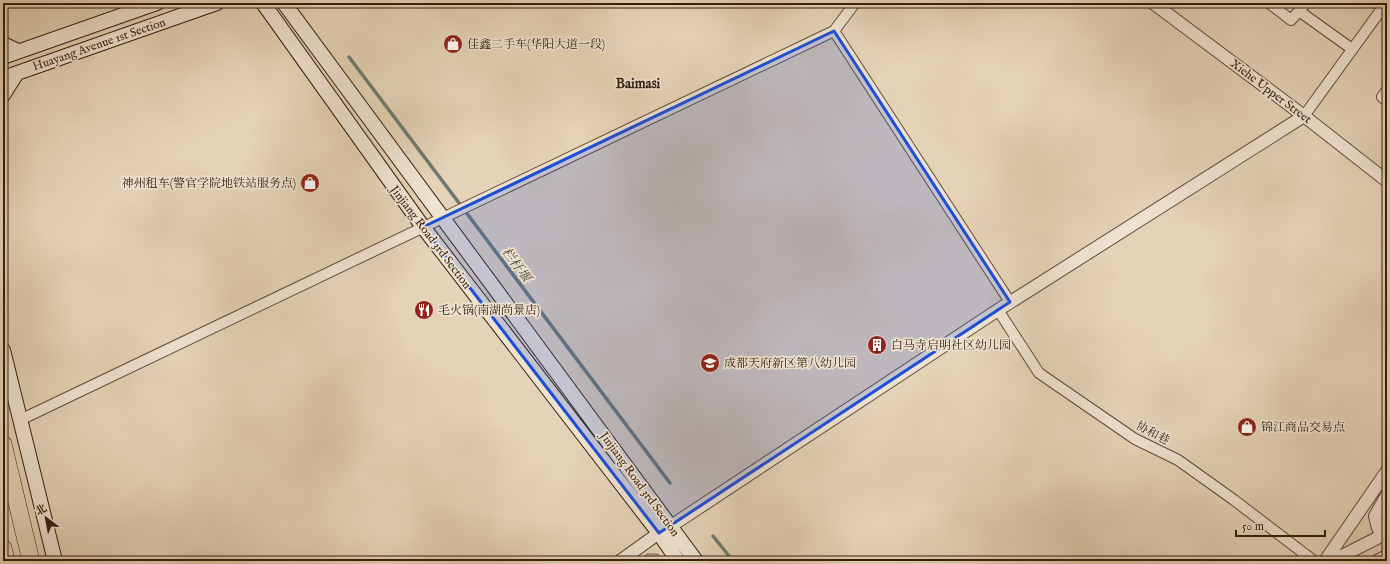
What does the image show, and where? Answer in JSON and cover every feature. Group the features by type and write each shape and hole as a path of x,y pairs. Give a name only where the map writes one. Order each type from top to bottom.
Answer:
{"highway":[{"path":"3,444 31,561"},
{"path":"3,548 6,561"}],"main road":[{"name":"Huayang Avenue 1st Section","path":"3,56 157,3"},
{"name":"Huayang Avenue 1st Section","path":"3,78 217,3"},
{"name":"Jinjiang Road 3rd Section","path":"263,3 423,227 665,529 696,561"},
{"name":"Jinjiang Road 3rd Section","path":"284,3 443,218 665,529 678,561"},
{"path":"3,44 18,51"},
{"path":"3,96 17,73"},
{"path":"3,350 55,561"}],"street":[{"path":"20,420 834,31 855,3"},
{"name":"Xiehe Upper Street","path":"1153,3 1304,116 1387,181"},
{"path":"1269,3 1291,20 1306,3"},
{"path":"620,561 665,529 1010,302 1304,116 1386,3"},
{"path":"1299,12 1352,49"},
{"path":"834,31 1010,302"},
{"path":"1387,90 1382,97 1387,101"},
{"name":"协和巷","path":"998,310 1039,373 1135,439 1178,460 1234,500 1314,561"},
{"path":"1325,561 1387,472"},
{"path":"1387,495 1375,516 1378,528 1387,529"},
{"path":"1332,561 1387,533"},
{"path":"1377,561 1387,556"}],"highlighted area":[{"path":"834,31 1010,302 659,533 423,227"}],"green space":[{"path":"647,554 658,554 663,561 638,561"}],"waterway":[{"name":"栏杆堰","path":"349,57 670,483"},
{"name":"栏杆堰","path":"713,536 733,561"}],"place":[{"name":"佳鑫二手车(华阳大道一段)","path":"453,44"},
{"name":"神州租车(警官学院地铁站服务点)","path":"310,183"},
{"name":"毛火锅(南湖尚景店)","path":"424,310"},
{"name":"白马寺启明社区幼儿园","path":"877,345"},
{"name":"成都天府新区第八幼儿园","path":"710,363"},
{"name":"锦江商品交易点","path":"1247,427"}],"district":[{"name":"Baimasi","path":"638,83"}]}
